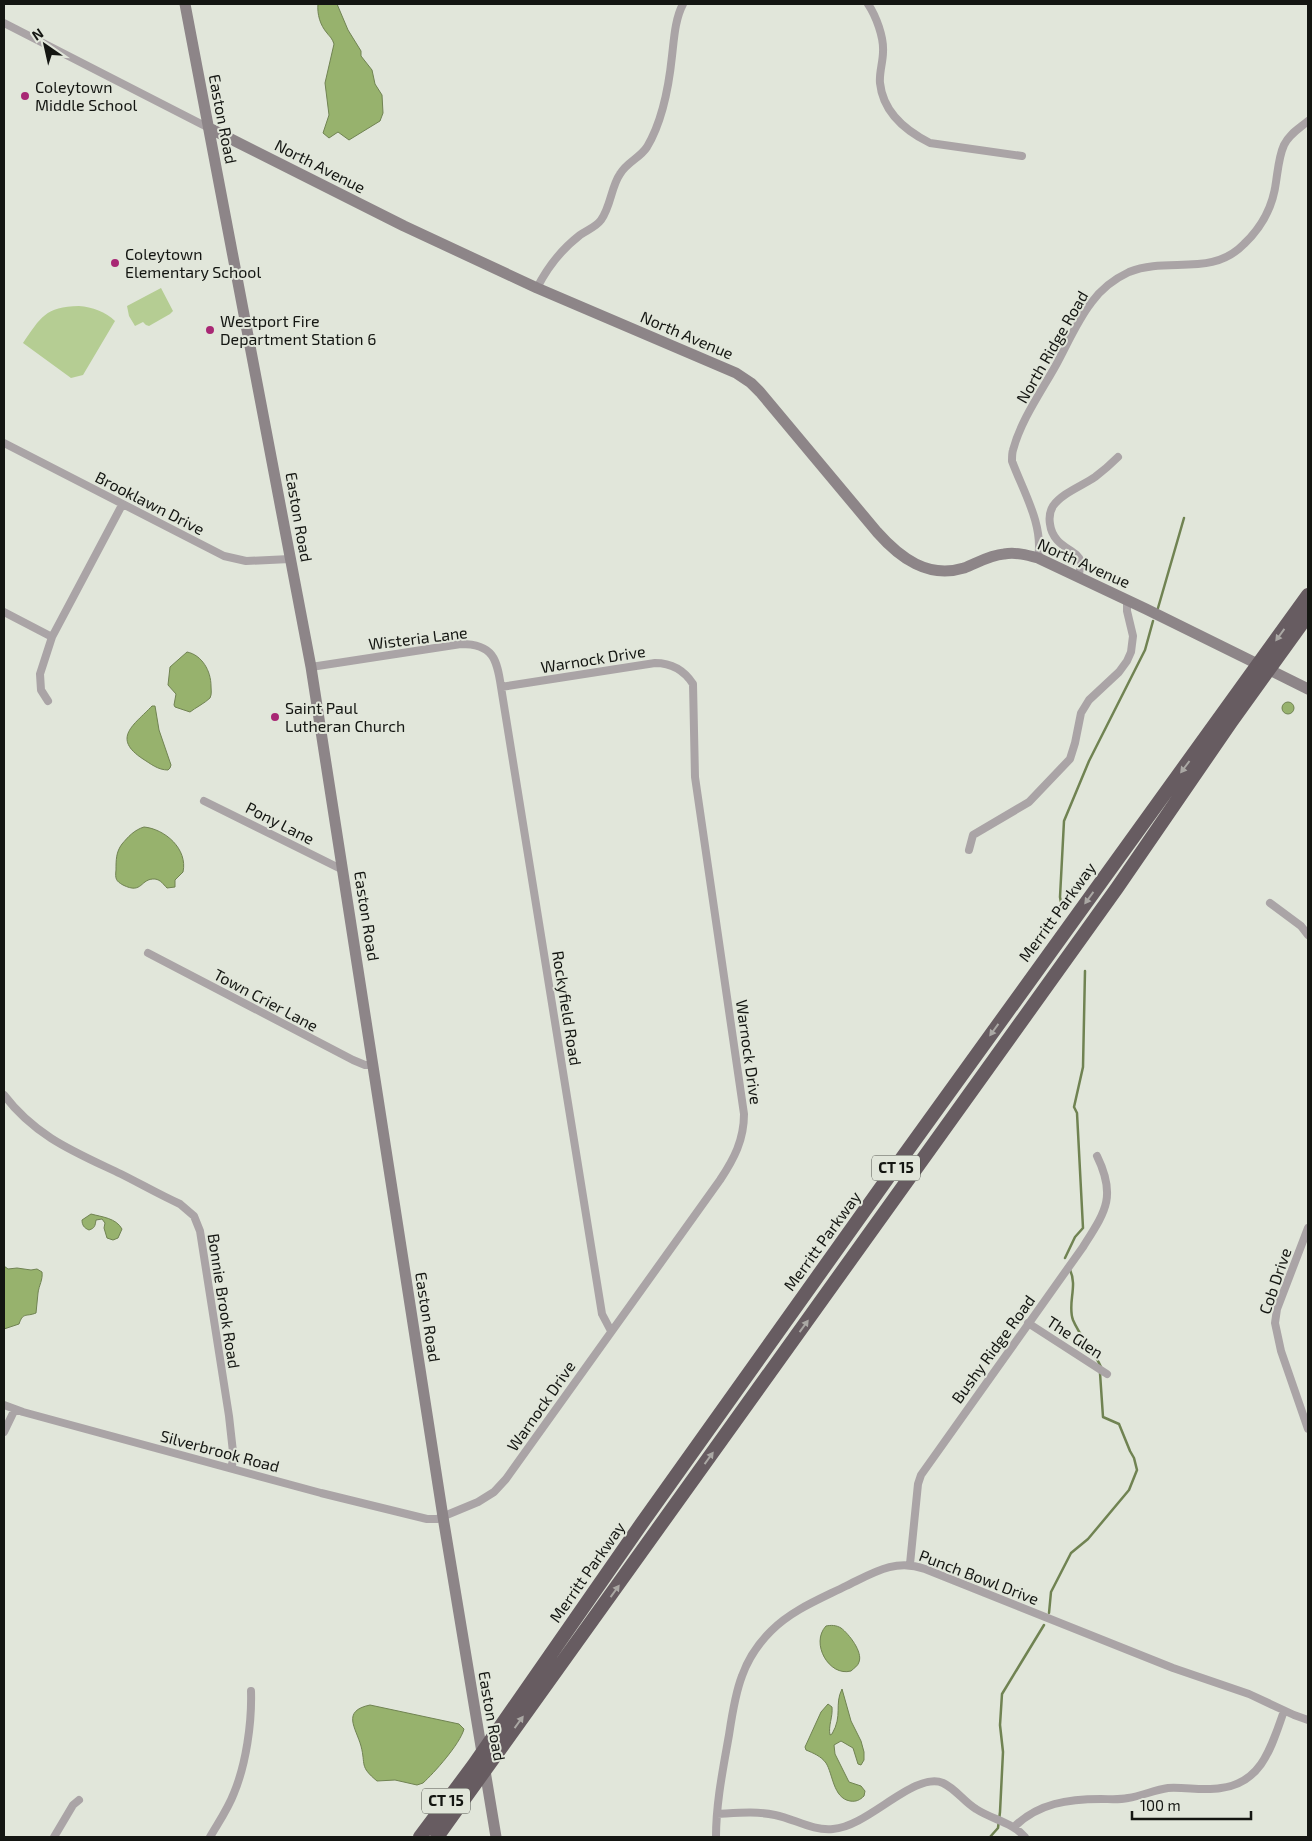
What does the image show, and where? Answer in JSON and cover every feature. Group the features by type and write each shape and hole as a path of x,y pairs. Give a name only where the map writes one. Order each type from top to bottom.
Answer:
{"highway":[{"name":"Merritt Parkway","path":"420,1837 473,1766 642,1523 874,1198 1308,595"},
{"name":"Merritt Parkway","path":"437,1837 1111,896 1231,722 1308,615"},
{"path":"443,1837 475,1783"}],"main road":[{"name":"Easton Road","path":"185,4 311,667 443,1517 496,1837"},
{"name":"North Avenue","path":"208,128 404,226 600,316 722,366 746,380 772,406 885,541 909,561 924,568 942,572 962,568 990,557 1004,554 1022,554 1038,558 1308,689"}],"street":[{"path":"537,288 542,278 563,250 581,234 602,220 621,171 647,147 665,104 677,23 683,4"},
{"path":"868,4 879,28 883,50 880,83 883,97 888,109 902,125 917,137 930,143 1022,156"},
{"name":"North Avenue","path":"4,23 208,128"},
{"name":"North Ridge Road","path":"1038,558 1040,546 1037,526 1012,461 1012,452 1022,427 1086,310 1103,289 1118,278 1131,272 1157,266 1211,263 1237,251 1256,231 1269,211 1284,144 1292,134 1308,121"},
{"name":"Brooklawn Drive","path":"4,443 224,556 246,561 290,559"},
{"path":"1078,576 1081,561 1054,537 1050,524 1050,515 1058,500 1094,477 1118,457"},
{"path":"48,701 41,690 40,674 52,637 122,505"},
{"path":"969,850 973,835 1029,802 1070,759 1082,713 1089,700 1128,661 1133,636 1127,611 1127,600"},
{"path":"4,612 52,637"},
{"name":"Wisteria Lane","path":"311,667 453,645 473,644 485,648 492,655 498,667 502,687"},
{"name":"Warnock Drive","path":"443,1517 484,1499 500,1486 728,1168 739,1146 743,1129 744,1114 695,776 693,684 688,675 677,667 655,663 502,687"},
{"name":"Rockyfield Road","path":"502,687 593,1264 602,1314 611,1331"},
{"name":"Pony Lane","path":"204,801 343,870"},
{"path":"1270,904 1296,922 1308,935"},
{"name":"Town Crier Lane","path":"150,955 353,1060 365,1065 373,1065"},
{"name":"Bonnie Brook Road","path":"4,1095 25,1120 64,1147 180,1204 194,1216 200,1232 229,1416 233,1452 232,1468"},
{"name":"Bushy Ridge Road","path":"910,1564 918,1484 921,1475 1083,1247 1106,1208 1107,1187 1102,1168 1096,1156"},
{"name":"Cob Drive","path":"1308,1228 1278,1308 1275,1327 1281,1351 1308,1429"},
{"name":"The Glen","path":"1028,1323 1106,1374"},
{"path":"4,1405 15,1410 4,1432"},
{"name":"Silverbrook Road","path":"15,1410 403,1514 428,1519 443,1517"},
{"name":"Punch Bowl Drive","path":"716,1837 722,1773 737,1694 742,1675 756,1650 770,1632 798,1611 884,1569 902,1564 910,1564 1173,1668 1249,1694 1308,1720"},
{"path":"210,1837 234,1795 242,1770 250,1720 251,1691"},
{"path":"1012,1826 1024,1817 1062,1801 1128,1798 1168,1788 1221,1788 1239,1783 1251,1775 1267,1757 1284,1711"},
{"path":"717,1814 760,1813 777,1815 815,1828 839,1829 862,1820 918,1784 934,1782 946,1785 974,1808 1012,1826 1025,1837"},
{"path":"54,1837 72,1806 79,1800"}],"shaded area":[{"path":"318,4 337,4 348,30 361,51 361,56 372,70 375,84 382,95 383,113 380,121 349,140 338,132 329,138 323,133 329,115 325,83 334,44 321,23"},
{"path":"161,288 173,311 149,326 143,322 135,326 129,316 127,306"},
{"path":"79,306 98,310 115,321 83,375 71,378 23,343 40,320 51,311"},
{"path":"187,652 197,656 205,664 211,680 210,698 190,712 175,707 176,694 168,685 170,667"},
{"path":"1290,702 1293,703 1293,713 1286,714 1283,713 1282,706 1283,703"},
{"path":"152,706 155,706 159,730 171,765 168,770 158,768 149,763 128,745 127,738 129,732"},
{"path":"144,827 167,836 178,848 184,864 183,872 175,880 175,887 167,888 155,879 150,879 134,888 130,888 117,881 116,859 120,847 132,834"},
{"path":"91,1214 116,1222 122,1229 118,1238 113,1240 107,1238 104,1228 105,1223 102,1219 96,1220 94,1226 89,1230 85,1227 82,1220"},
{"path":"4,1266 8,1269 37,1269 42,1272 42,1275 36,1313 24,1316 19,1324 4,1329"},
{"path":"834,1625 841,1628 848,1634 859,1653 858,1665 851,1671 836,1669 824,1657 820,1641 826,1626"},
{"path":"842,1689 851,1721 864,1752 864,1760 861,1765 858,1764 853,1748 841,1741 834,1745 835,1754 849,1782 861,1786 865,1791 864,1796 854,1801 844,1799 840,1795 826,1763 806,1750 805,1747 821,1712 828,1704 832,1707 830,1735 832,1734 837,1721"},
{"path":"370,1705 459,1724 464,1729 452,1750 423,1783 417,1785 395,1780 377,1781 365,1768 361,1746 353,1721 356,1711"}],"waterway":[{"path":"1158,608 1184,518"},
{"path":"1061,903 1064,821 1089,761 1145,650 1153,621"},
{"path":"1065,1258 1075,1237 1083,1228 1077,1113 1074,1107 1083,1067 1085,971"},
{"path":"1070,1270 1073,1282 1071,1314 1079,1332 1101,1367"},
{"path":"1049,1613 1051,1592 1071,1553 1088,1539 1129,1490 1137,1470 1134,1458 1119,1424 1103,1417 1100,1373"},
{"path":"990,1837 998,1828 1000,1812 1003,1752 1000,1725 1002,1694 1044,1625"}],"place":[{"name":"Coleytown Middle School","path":"25,96"},
{"name":"Coleytown Elementary School","path":"115,263"},
{"name":"Westport Fire Department Station 6","path":"210,330"},
{"name":"Saint Paul Lutheran Church","path":"275,717"}]}
